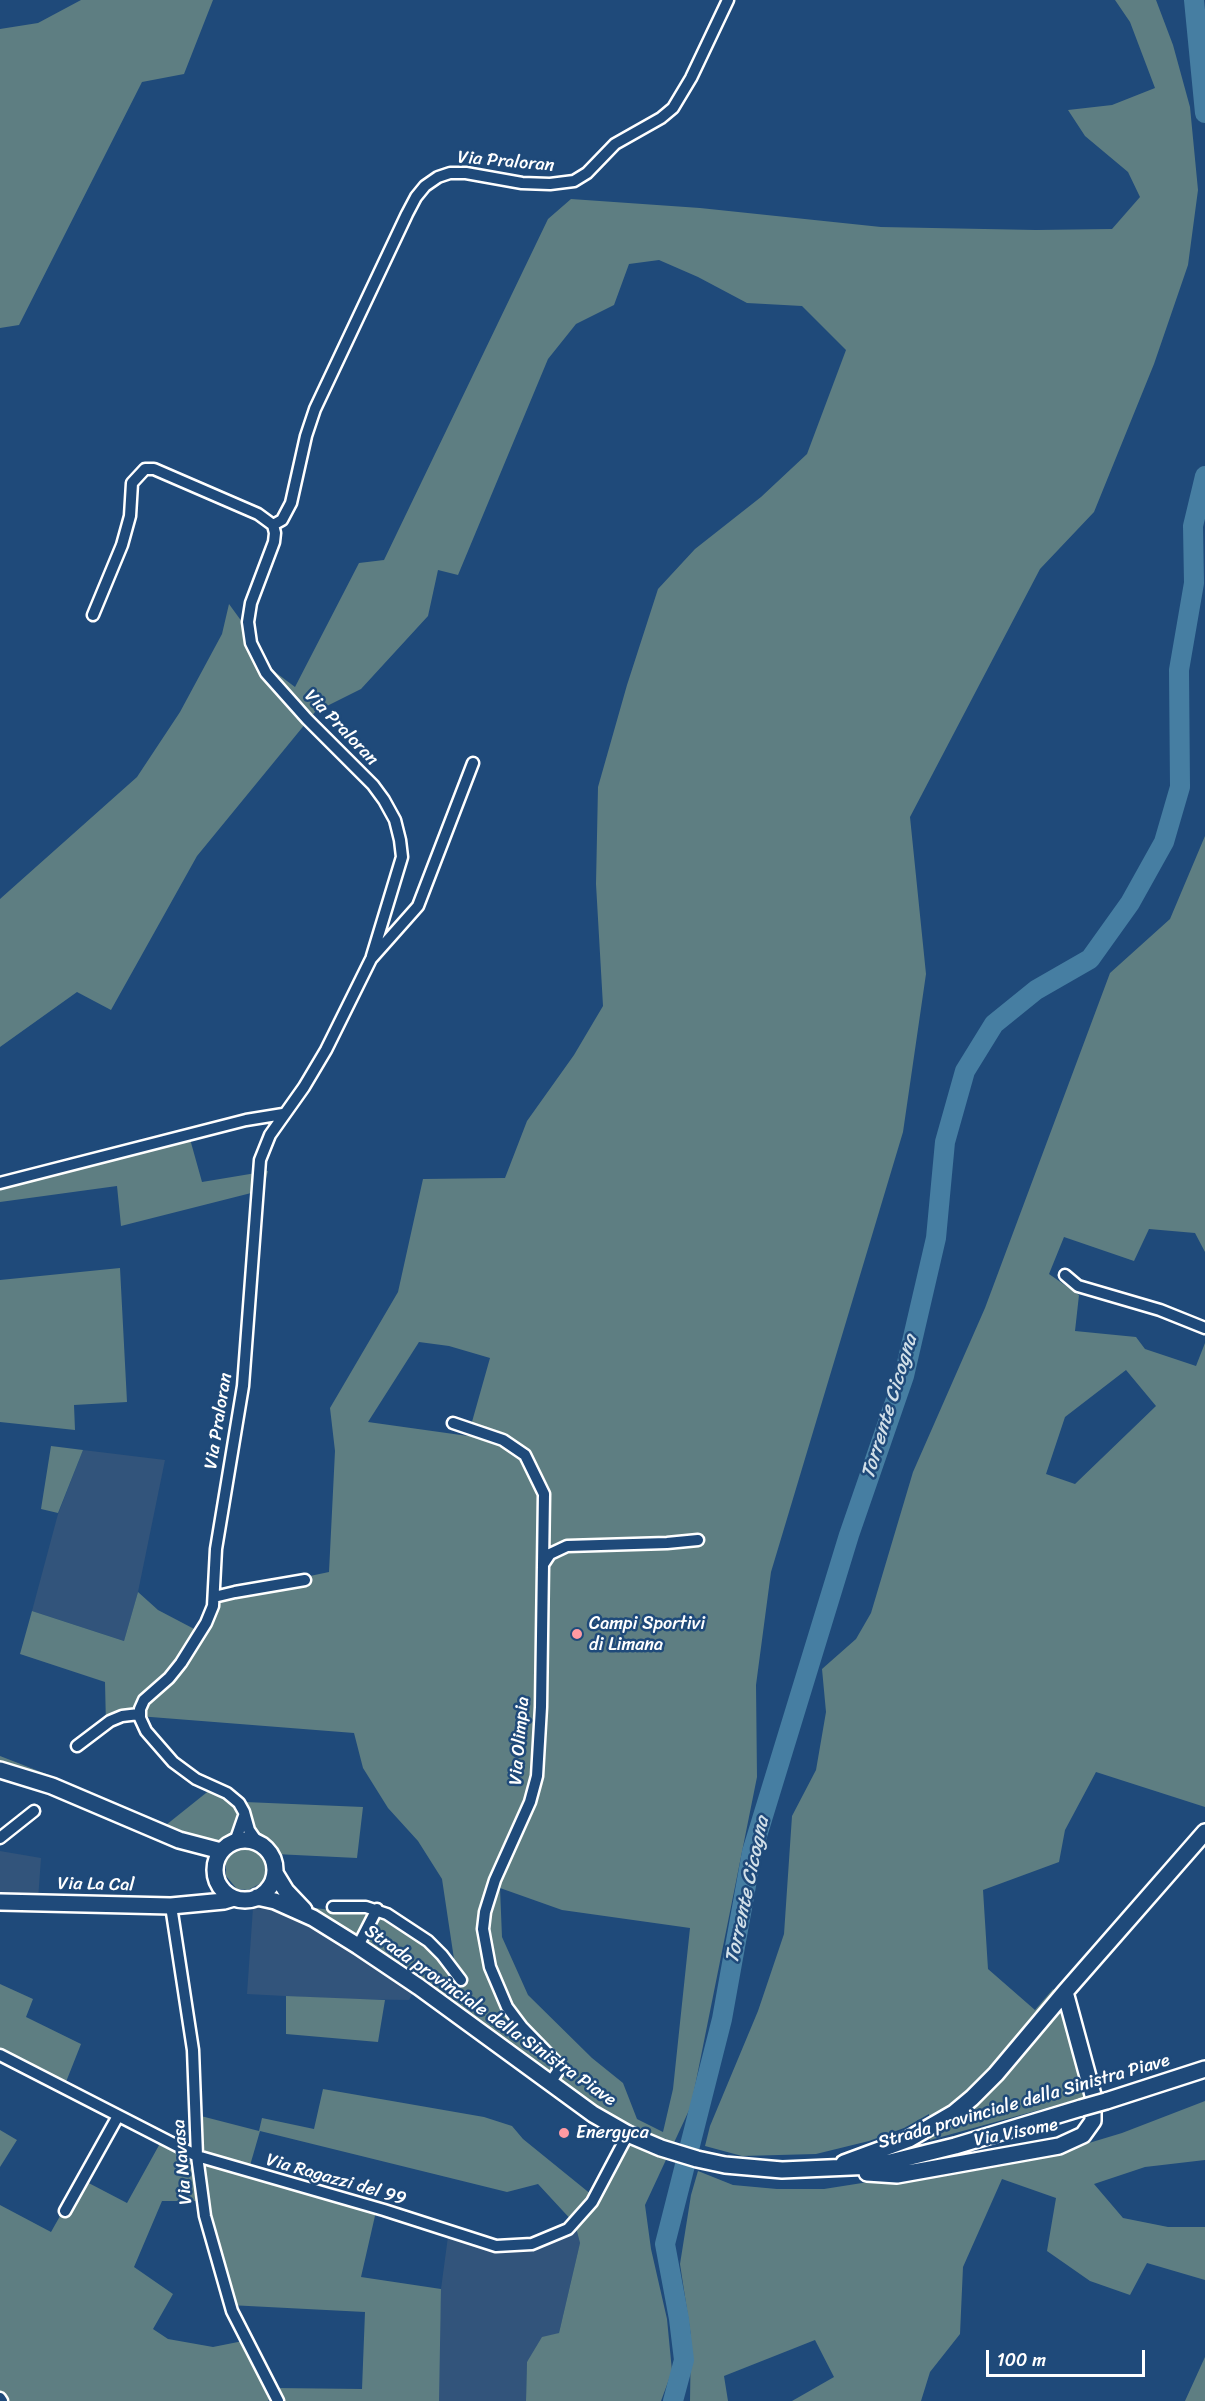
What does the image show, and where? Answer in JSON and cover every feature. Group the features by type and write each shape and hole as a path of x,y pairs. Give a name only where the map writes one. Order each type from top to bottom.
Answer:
{"main road":[{"path":"0,1770 52,1786 179,1840 221,1851"},
{"name":"Via Visome","path":"824,2169 909,2139 954,2113 996,2074 1205,1832"},
{"path":"179,1840 200,1855 216,1876 221,1888 234,1898 249,1900 266,1892 272,1883 274,1873 271,1856 258,1843 247,1840 235,1842 221,1851 216,1860 216,1876"},
{"path":"274,1873 286,1891 313,1918"},
{"name":"Via La Cal","path":"191,1903 203,1898 212,1890 216,1876"},
{"path":"257,1897 275,1901 313,1918"},
{"name":"Via La Cal","path":"0,1902 171,1906 224,1902 234,1898"},
{"name":"Strada provinciale della Sinistra Piave","path":"313,1918 419,1987 593,2114 628,2134 662,2148 725,2165 754,2168 824,2169 874,2166 955,2146 1205,2069"},
{"name":"Via Visome","path":"824,2169 897,2175 1059,2146 1083,2135 1093,2121 1092,2095 1065,1992"}],"street":[{"name":"Via Praloran","path":"140,1714 144,1700 169,1678 187,1654 206,1623 214,1597 216,1549 243,1386 260,1160 270,1134 304,1087 326,1050 371,959 402,857 395,820 379,793 266,673 250,643 248,622 250,603 274,542 273,525 282,520 291,502 315,409 407,214 425,186 438,177 450,173 466,173 522,183 574,182 587,174 615,144 661,118 672,108 692,78 728,0"},
{"path":"93,615 122,544 130,516 132,483 145,469 154,469 258,514 273,525"},
{"name":"Via Praloran","path":"371,959 418,906 473,763"},
{"path":"0,1183 246,1120 284,1114"},
{"path":"1065,1275 1078,1286 1160,1310 1205,1328"},
{"path":"453,1423 503,1440 525,1455 544,1494 544,1563"},
{"path":"544,1563 550,1554 567,1546 698,1540"},
{"name":"Via Olimpia","path":"544,1563 537,1776 530,1802 495,1880 485,1912 483,1929 490,1967 507,2007 558,2064 558,2071 550,2083"},
{"path":"214,1597 304,1580"},
{"path":"77,1746 116,1718 140,1714 149,1736 173,1762 196,1779 231,1796 239,1803 249,1830 258,1843"},
{"path":"0,1838 34,1811"},
{"path":"235,1842 242,1826 244,1812"},
{"name":"Via Navasa","path":"171,1906 193,2050 197,2156 205,2216 226,2292 249,2346 278,2401"},
{"path":"333,1907 376,1909 428,1941 461,1980"},
{"path":"358,1946 376,1909"},
{"name":"Via Ragazzi del 99","path":"0,2055 197,2156 384,2210 484,2243 520,2246 543,2241 568,2229 576,2222 599,2190 628,2134"},
{"path":"64,2211 118,2116"}],"shaded area":[{"path":"83,1450 165,1460 138,1592 124,1641 32,1611 58,1514"},
{"path":"0,1851 41,1858 38,1900 0,1900"},
{"path":"255,1879 274,1891 315,1908 421,1978 409,2000 247,1994"},
{"path":"575,2224 580,2243 559,2333 527,2362 526,2401 437,2401 441,2289 449,2229 488,2241 515,2244 545,2237"}],"green space":[{"path":"81,0 213,0 184,74 142,82 19,325 0,328 0,29 38,23"},
{"path":"1115,0 1156,0 1173,45 1190,107 1198,190 1188,265 1154,364 1094,512 1040,569 910,817 926,974 903,1132 771,1572 756,1685 757,1777 691,2106 645,2205 651,2249 667,2319 672,2371 661,2401 526,2401 527,2362 542,2337 559,2333 580,2243 575,2224 538,2184 507,2192 260,2131 249,2169 377,2207 361,2277 441,2289 439,2401 275,2401 272,2396 268,2401 6,2401 0,2393 0,2205 51,2232 81,2179 127,2203 163,2138 197,2155 197,2115 259,2131 262,2118 314,2129 323,2089 484,2117 512,2126 523,2139 592,2195 633,2128 593,2105 421,1978 315,1908 378,1916 454,1959 442,1879 418,1841 388,1808 363,1768 354,1733 138,1716 106,1726 105,1682 20,1654 32,1611 124,1641 138,1592 158,1610 198,1631 209,1611 210,1597 329,1572 335,1451 330,1408 398,1292 423,1179 505,1178 527,1121 574,1055 603,1006 596,884 598,787 627,685 658,589 695,549 761,497 807,454 846,350 802,306 747,303 698,277 659,260 629,264 614,305 576,324 548,359 458,575 438,570 428,616 361,689 315,712 197,856 111,1010 77,992 0,1047 0,899 137,777 180,712 222,634 229,604 245,626 267,666 295,687 359,563 384,560 548,219 571,199 700,208 881,227 1112,229 1140,197 1128,172 1085,136 1068,110 1112,105 1155,88 1130,22","holes":["419,1342 449,1346 490,1358 468,1436 368,1422","500,1888 562,1910 690,1928 673,2089 663,2132 637,2119 623,2083 592,2058 528,1995 502,1937","162,2201 199,2201 229,2305 365,2312 362,2389 274,2388 243,2341 213,2347 168,2339 153,2329 173,2294 134,2267"]},
{"path":"1205,836 1205,1252 1195,1233 1149,1229 1134,1261 1064,1237 1049,1274 1079,1295 1075,1331 1136,1337 1145,1349 1196,1366 1205,1343 1205,1807 1096,1772 1065,1830 1059,1862 983,1890 988,1969 1035,2010 1053,1989 1062,1999 1086,2097 930,2140 929,2114 904,2128 869,2141 816,2154 742,2156 705,2146 710,2126 758,2011 784,1934 792,1816 816,1770 826,1712 822,1669 856,1639 871,1613 913,1472 985,1308 1110,973 1170,919","holes":["1126,1370 1156,1406 1075,1484 1046,1474 1065,1417"]},
{"path":"190,1139 202,1182 268,1171 263,1190 121,1226 117,1186 0,1202 0,1188"},
{"path":"120,1268 127,1402 74,1405 75,1430 0,1422 0,1280"},
{"path":"51,1446 83,1450 58,1513 41,1509"},
{"path":"0,1756 54,1777 49,1784 0,1772"},
{"path":"211,1789 245,1802 363,1807 357,1858 275,1854 274,1891 261,1883 248,1890 237,1889 226,1876 226,1864 156,1833"},
{"path":"0,1984 33,1999 26,2017 81,2044 64,2087 0,2053"},
{"path":"286,1996 385,2000 378,2042 286,2034"},
{"path":"1205,2101 1205,2160 1145,2167 1094,2184 1123,2218 1168,2227 1205,2227 1205,2280 1147,2263 1130,2295 1090,2281 1047,2251 1056,2198 1002,2179 963,2267 960,2334 930,2372 921,2401 792,2401 834,2377 815,2340 724,2376 728,2401 690,2401 691,2336 680,2264 691,2195 698,2171 733,2185 777,2189 824,2189 1059,2152 1122,2133"},
{"path":"0,2130 17,2140 0,2167"},
{"path":"1205,2357 1205,2401 1185,2401"}],"waterway":[{"name":"Torrente Cicogna","path":"1194,0 1205,113"},
{"name":"Torrente Cicogna","path":"673,2401 684,2360 665,2244 722,2019 752,1852 849,1535 904,1376 936,1238 945,1142 965,1071 994,1024 1036,990 1090,959 1130,903 1164,842 1180,787 1179,670 1194,583 1193,526 1205,476"}],"place":[{"name":"Campi Sportivi di Limana","path":"577,1634"},
{"name":"Energyca","path":"564,2133"}]}
